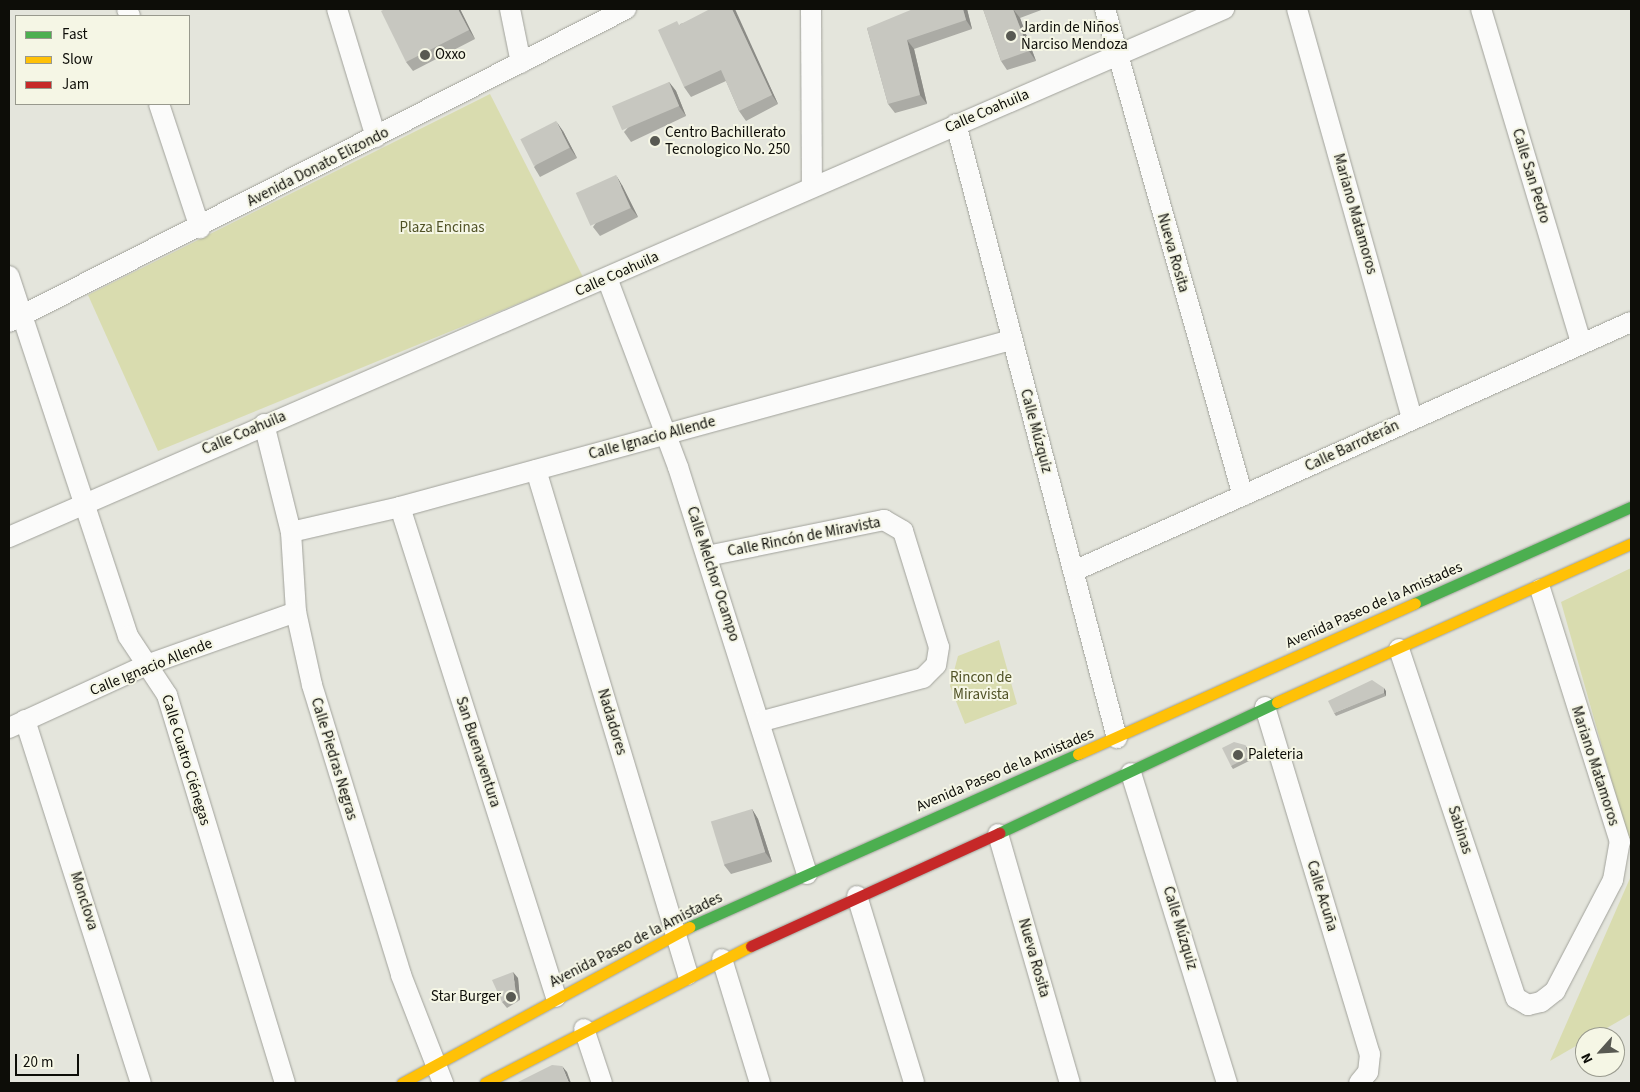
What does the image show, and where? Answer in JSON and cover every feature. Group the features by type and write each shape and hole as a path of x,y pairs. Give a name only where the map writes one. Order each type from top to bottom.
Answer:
{"street":[{"path":"337,9 376,137"},
{"path":"510,9 521,63"},
{"name":"Avenida Donato Elizondo","path":"15,319 200,228 626,9"},
{"path":"811,9 812,186"},
{"name":"Nueva Rosita","path":"1105,9 1243,496"},
{"name":"Calle Coahuila","path":"9,537 264,424 607,278 812,186 1224,9"},
{"name":"Mariano Matamoros","path":"1297,9 1412,418"},
{"name":"Calle San Pedro","path":"1481,9 1582,344"},
{"path":"159,105 200,228"},
{"name":"Calle Múzquiz","path":"956,124 1011,340 1117,738"},
{"name":"Calle Cuatro Ciénegas","path":"9,276 15,319 83,503 128,636 149,664 167,695 285,1083"},
{"name":"Calle Melchor Ocampo","path":"607,278 707,556 762,721 807,874"},
{"name":"Calle Barroterán","path":"1074,571 1412,418 1631,322"},
{"name":"Calle Ignacio Allende","path":"291,532 400,507 1011,340"},
{"name":"Calle Piedras Negras","path":"264,424 291,532 296,612 312,685 401,974 443,1083"},
{"name":"Nadadores","path":"536,470 688,975"},
{"name":"San Buenaventura","path":"400,507 556,997"},
{"name":"Avenida Paseo de la Amistades","path":"402,1083 676,933 924,821 1117,738 1177,721 1426,599 1631,507"},
{"name":"Calle Rincón de Miravista","path":"707,556 884,520 902,532 939,647 936,665 923,678 762,721"},
{"path":"485,1083 584,1029 722,959 936,860 1130,774 1265,707 1442,629 1540,589 1631,544"},
{"name":"Mariano Matamoros","path":"1528,1005 1555,991 1613,880 1620,842 1540,589"},
{"path":"1426,599 1442,629"},
{"name":"Calle Ignacio Allende","path":"17,724 149,664 296,612"},
{"name":"Sabinas","path":"1399,649 1516,998 1528,1005"},
{"name":"Calle Acuña","path":"1265,707 1370,1054 1368,1072 1358,1083"},
{"path":"1177,721 1189,744"},
{"name":"Monclova","path":"17,724 141,1083"},
{"name":"Calle Múzquiz","path":"1130,774 1227,1083"},
{"path":"924,821 936,860"},
{"name":"Nueva Rosita","path":"998,834 1070,1083"},
{"path":"857,896 914,1083"},
{"path":"722,959 760,1083"},
{"path":"584,1029 602,1083"}],"green space":[{"name":"Plaza Encinas","path":"490,94 583,277 158,451 88,295"},
{"path":"1631,568 1631,849 1561,602"},
{"name":"Rincon de Miravista","path":"999,640 1017,704 965,724 950,686 958,656"},
{"path":"1631,876 1631,1014 1609,1027 1575,1027 1575,1046 1550,1061"}],"building":[{"name":"Oxxo","path":"385,9 458,9 469,30 406,62 381,11"},
{"path":"710,9 732,9 772,95 739,111 721,70 684,87 658,30 677,21 679,25"},
{"path":"913,9 963,9 966,20 907,40 920,95 888,104 867,28"},
{"name":"Jardin de Niños Narciso Mendoza","path":"983,9 1013,9 1029,51 1001,61"},
{"path":"669,82 679,106 622,130 612,106"},
{"path":"556,121 570,148 534,166 520,139"},
{"path":"616,175 631,208 590,226 576,193"},
{"path":"1372,680 1384,688 1384,693 1334,713 1328,701"},
{"name":"Paleteria","path":"1234,742 1245,745 1249,757 1231,766 1222,748"},
{"path":"752,809 765,852 724,865 711,822"},
{"path":"513,972 516,994 502,1002 492,980"},
{"path":"552,1065 562,1066 569,1083 516,1083"}],"traffic: fast":[{"path":"1415,603 1631,507"},
{"path":"999,833 1277,702"},
{"path":"689,927 1078,754"}],"traffic: slow":[{"path":"1277,702 1631,544"},
{"path":"1078,754 1415,603"},
{"path":"402,1083 689,927"},
{"path":"485,1083 751,946"}],"traffic: jam":[{"path":"751,946 999,833"}],"place":[{"name":"Jardin de Niños Narciso Mendoza","path":"1011,36"},
{"name":"Oxxo","path":"425,55"},
{"name":"Centro Bachillerato Tecnologico No. 250","path":"655,141"},
{"name":"Paleteria","path":"1238,755"},
{"name":"Star Burger","path":"511,997"}]}
